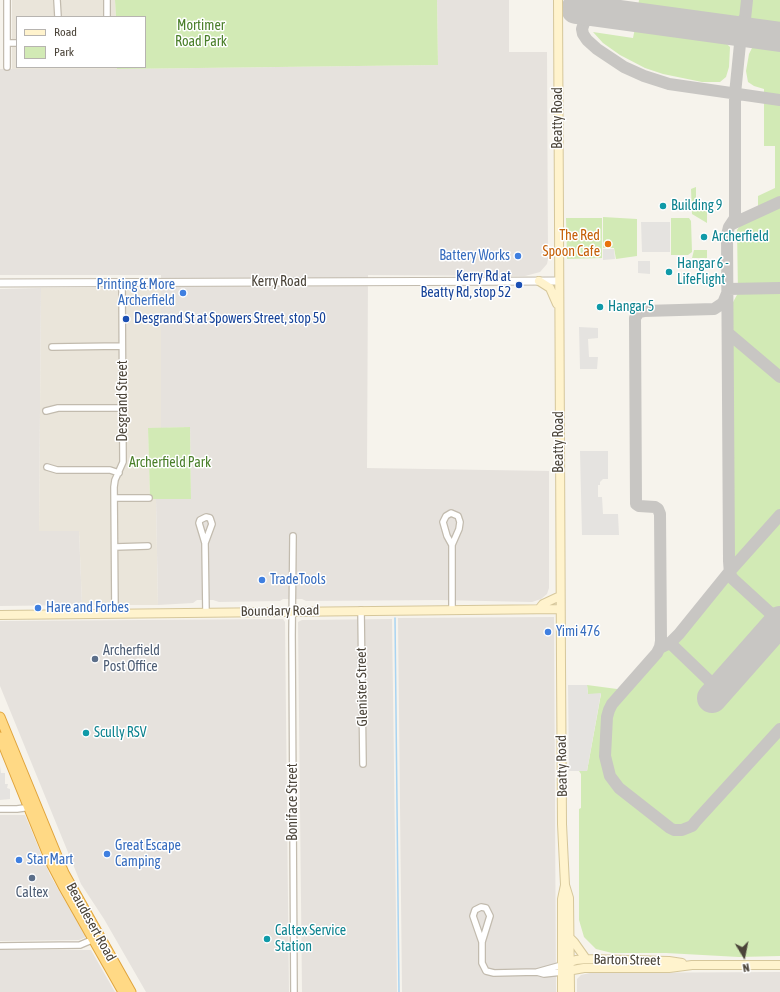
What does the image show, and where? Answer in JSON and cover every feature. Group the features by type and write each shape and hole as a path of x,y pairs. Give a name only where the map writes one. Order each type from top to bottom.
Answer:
{"highway":[{"name":"Beaudesert Road","path":"0,717 32,807"},
{"name":"Beaudesert Road","path":"0,737 32,807 123,992"},
{"name":"Beaudesert Road","path":"96,938 131,992"}],"main road":[{"name":"Beatty Road","path":"558,0 562,824 565,885 569,898 570,938 562,992"},
{"path":"539,281 550,288 554,295 557,302 559,321"},
{"path":"539,609 543,604 560,596"},
{"name":"Boundary Road","path":"0,615 560,609"},
{"name":"Beatty Road","path":"565,885 562,899 566,967 570,992"},
{"path":"570,938 586,959"},
{"name":"Barton Street","path":"566,967 586,959 669,961 692,965"},
{"name":"Barton Street","path":"566,967 669,968 692,965 780,965"}],"street":[{"path":"7,0 7,67"},
{"path":"58,0 58,16"},
{"path":"107,0 107,16"},
{"path":"7,43 16,43"},
{"name":"Kerry Road","path":"0,283 559,281"},
{"name":"Desgrand Street","path":"115,613 114,483 123,462 122,283"},
{"path":"52,347 122,346"},
{"path":"46,411 58,408 123,408"},
{"path":"47,467 57,470 110,470 118,473"},
{"path":"115,498 149,498"},
{"path":"452,545 443,522 446,516 451,513 458,516 460,522 459,529 452,545 452,609"},
{"name":"Boniface Street","path":"293,536 294,992"},
{"path":"205,544 206,613"},
{"path":"115,547 148,546"},
{"name":"Glenister Street","path":"361,610 363,764"},
{"path":"0,810 32,807"},
{"path":"482,942 473,916 475,910 481,907 486,908 490,916 482,942 482,961 485,970 494,973 537,972 566,967"},
{"path":"0,946 80,945 96,938"}],"shaded area":[{"path":"12,0 115,0 116,16 16,16 16,68 117,69 12,69"},
{"path":"437,0 509,0 509,52 547,52 548,259 547,264 540,272 525,276 368,275 367,468 549,471 549,588 547,594 541,599 532,602 439,600 306,601 302,599 283,599 280,601 219,602 213,600 197,600 193,603 158,605 156,499 191,498 190,427 161,428 161,275 0,275 0,69 438,65"},
{"path":"641,222 670,222 670,252 642,252"},
{"path":"603,249 614,249 615,259 603,260"},
{"path":"638,261 650,261 650,274 638,273"},
{"path":"161,287 161,428 148,428 150,498 156,499 158,605 82,605 79,531 39,531 41,288"},
{"path":"41,288 39,531 79,531 82,605 0,606 0,289"},
{"path":"579,327 598,328 598,338 588,339 589,357 598,357 597,369 580,369"},
{"path":"580,451 608,451 608,479 603,479 600,482 600,485 598,485 598,497 602,497 603,514 618,514 619,535 582,535"},
{"path":"554,617 556,992 402,992 398,618"},
{"path":"283,619 285,622 289,992 146,992 104,919 81,884 0,686 0,621"},
{"path":"392,619 397,992 302,992 298,622 302,620"},
{"path":"568,685 587,685 588,694 601,693 587,771 569,771"},
{"path":"0,766 1,773 5,773 5,784 8,784 7,788 10,789 10,799 0,800"},
{"path":"0,815 25,815 50,875 86,937 79,940 0,941"},
{"path":"0,950 91,950 115,992 0,992"},
{"path":"780,972 780,992 577,992 577,979 581,975 590,973"}],"green space":[{"name":"Mortimer Road Park","path":"115,0 437,0 438,65 117,69 146,68 146,16 116,16"},
{"path":"639,0 743,0 741,14 737,21 638,7"},
{"path":"751,0 780,0 780,27 750,22 749,15"},
{"path":"635,28 723,40 730,47 729,67 726,77 720,82 702,82 663,74 645,68 620,55 603,43 593,32 633,38"},
{"path":"757,45 780,48 780,96 764,92 764,89 754,86 748,82 746,71 749,54 752,48 756,47"},
{"path":"764,103 780,104 780,198 758,207 758,196 775,188 775,146 764,146"},
{"path":"696,187 696,207 707,208 707,223 692,214 691,189"},
{"path":"780,207 780,956 739,957 666,953 612,953 596,949 584,937 579,920 579,809 581,808 581,774 579,771 587,771 601,694 588,694 587,685 617,689 619,692 613,702 615,704 618,703 732,574 732,304 738,293 737,230 741,224"},
{"path":"603,217 637,219 637,256 616,259 614,248 603,248"},
{"path":"566,218 602,218 602,258 567,259"},
{"path":"671,218 689,218 691,221 692,252 688,255 671,255"},
{"path":"694,250 707,250 707,258 692,258"},
{"name":"Archerfield Park","path":"190,427 191,499 150,499 148,428"}],"waterway":[{"path":"395,618 399,992"}],"taxiway":[{"path":"598,0 595,10 584,23 582,29 583,34 597,49 624,67 644,76 669,84 780,100"},
{"path":"747,0 745,19 748,28 757,33 780,37"},
{"path":"610,13 596,12 588,5 583,7 580,12 583,17 590,18 601,14 642,18"},
{"path":"724,29 737,27 742,23 745,17"},
{"path":"687,25 729,31 736,35 740,44 735,94 735,218 729,227 727,235 729,561 730,574 733,579 780,622"},
{"path":"732,224 780,202"},
{"path":"728,289 780,288"},
{"path":"728,291 723,303 714,309 644,311 639,312 635,318 636,504 639,506 655,507 658,509 660,514 661,641 657,653 612,704 609,710 607,717 605,756 610,776 619,788 670,828 674,830 682,830 692,826 780,729"},
{"path":"728,333 780,377"},
{"path":"660,648 670,643 679,634 730,571 780,515"},
{"path":"670,643 719,690"}],"runway":[{"path":"576,9 780,37"},
{"path":"712,698 780,621"}],"place":[{"name":"Building 9","path":"663,206"},
{"name":"Archerfield","path":"704,237"},
{"name":"The Red Spoon Cafe","path":"608,244"},
{"name":"Battery Works","path":"518,256"},
{"name":"Hangar 6 - LifeFlight","path":"669,272"},
{"name":"Kerry Rd at Beatty Rd, stop 52","path":"519,285"},
{"name":"Printing & More Archerfield","path":"183,293"},
{"name":"Hangar 5","path":"600,307"},
{"name":"Desgrand St at Spowers Street, stop 50","path":"126,319"},
{"name":"TradeTools","path":"262,580"},
{"name":"Hare and Forbes","path":"38,608"},
{"name":"Yimi 476","path":"548,632"},
{"name":"Archerfield Post Office","path":"95,659"},
{"name":"Scully RSV","path":"86,733"},
{"name":"Great Escape Camping","path":"107,854"},
{"name":"Star Mart","path":"19,860"},
{"name":"Caltex","path":"32,878"},
{"name":"Caltex Service Station","path":"267,939"}]}
